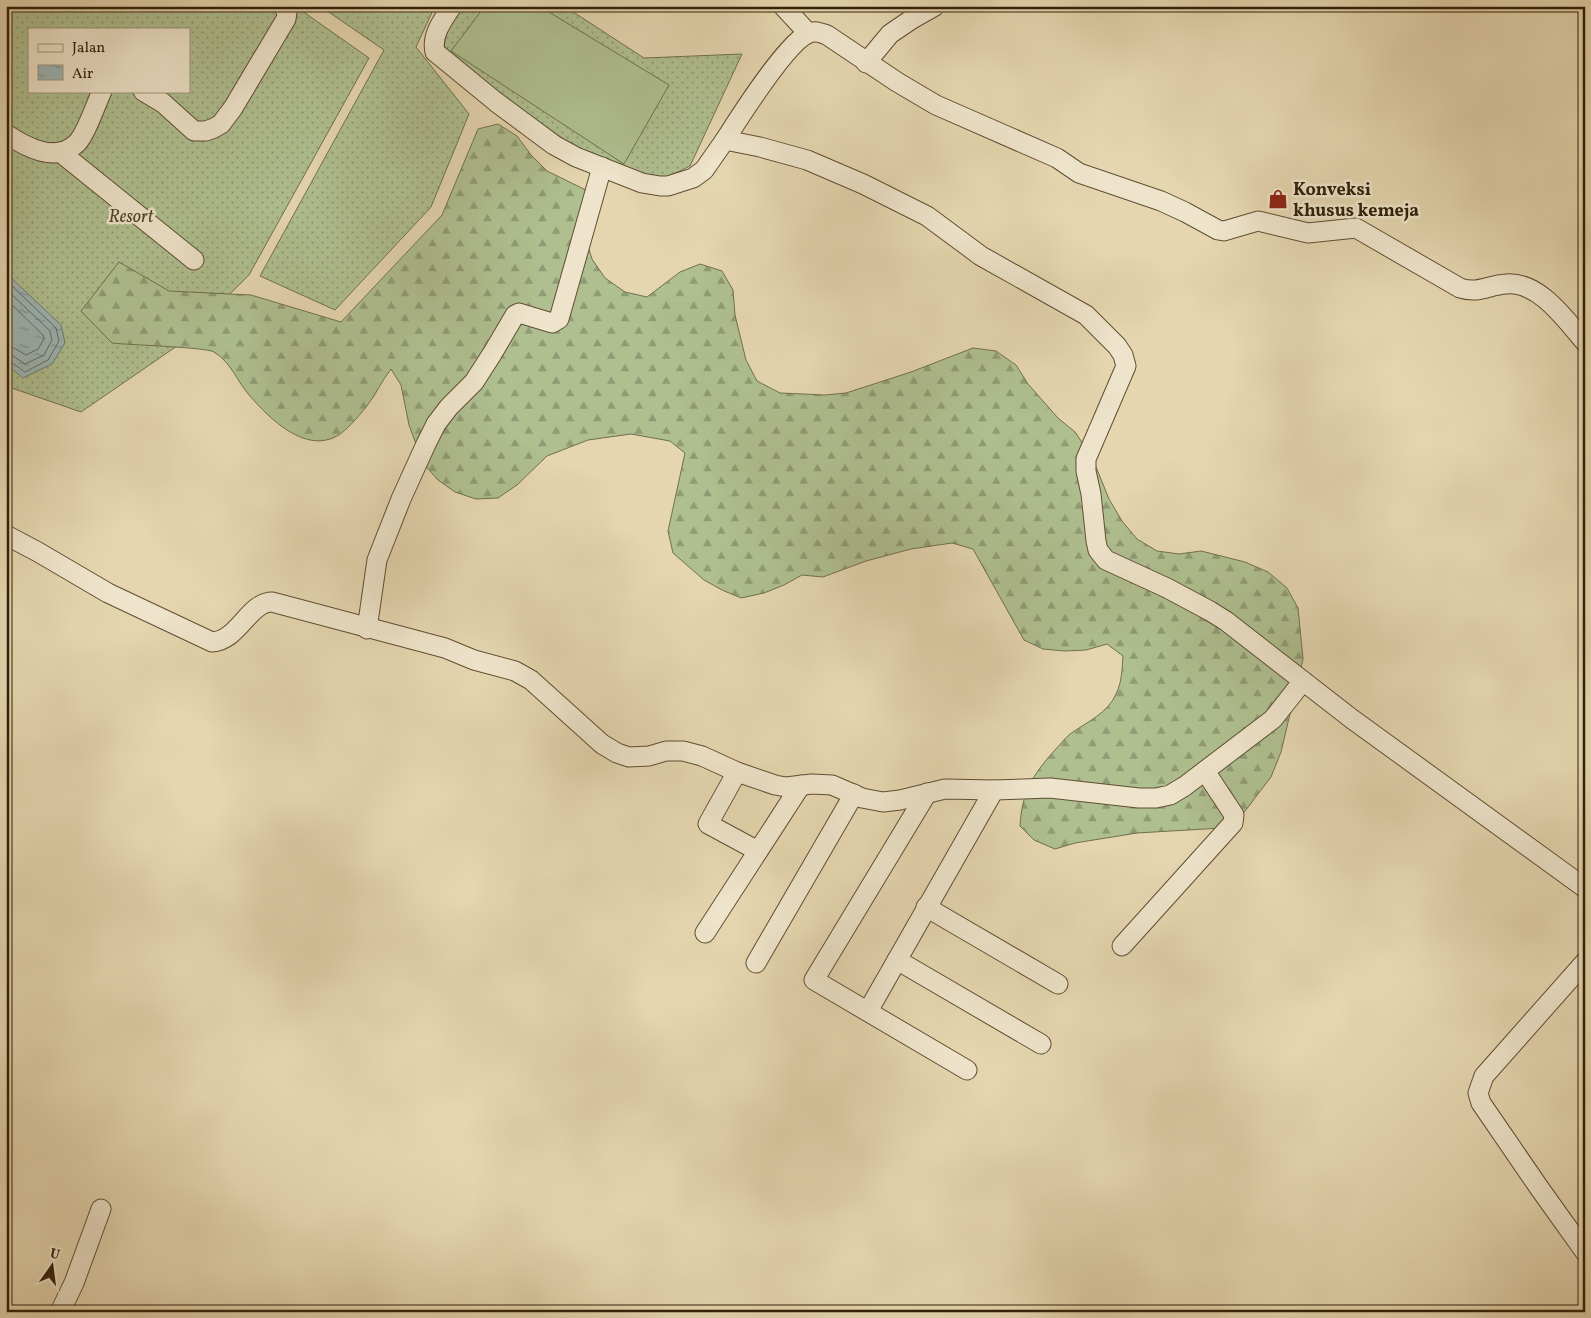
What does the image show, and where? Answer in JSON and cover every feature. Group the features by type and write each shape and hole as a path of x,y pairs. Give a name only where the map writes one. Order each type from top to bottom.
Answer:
{"street":[{"path":"145,92 163,104 194,131 206,131 214,128 227,118 286,19 287,12 282,6"},
{"path":"452,6 436,34 435,52 496,102 554,145 576,157 626,178 660,186 685,182 699,175 709,164 770,74 808,33 817,31 912,92 952,113 1057,158 1079,173 1160,201 1218,230 1224,231 1258,221 1308,233 1356,228 1460,288 1474,291 1509,284 1524,287 1547,300 1585,342"},
{"path":"783,6 808,33"},
{"path":"866,62 890,34 935,6"},
{"path":"6,134 40,152 60,152 77,143 86,129 102,92"},
{"path":"725,140 807,160 863,184 927,216 981,256 1077,308 1121,352 1126,366 1086,459 1096,541 1101,556 1115,565 1167,588 1210,611 1352,719 1585,888"},
{"path":"60,152 194,260"},
{"path":"367,629 377,560 401,499 436,424 449,407 474,382 515,315 519,313 552,323 559,319 602,167"},
{"path":"6,535 108,593 212,642 219,642 226,638 260,605 267,602 278,603 367,629 445,648 474,660 515,671 531,680 602,744 628,757 638,758 666,751 683,751 702,756 736,772 774,786 832,785 871,801 900,800 945,789 1059,789 1139,798 1156,798 1170,795 1186,786 1273,719 1303,681"},
{"path":"1122,946 1233,824 1234,815 1205,771"},
{"path":"736,772 708,824 758,851"},
{"path":"705,933 801,785"},
{"path":"868,1011 994,790"},
{"path":"927,793 814,980 968,1070"},
{"path":"756,964 854,794"},
{"path":"926,907 1058,984"},
{"path":"897,960 1041,1044"},
{"path":"1585,962 1484,1076 1478,1093 1481,1103 1506,1141 1585,1252"},
{"path":"60,1312 74,1284 101,1209"}],"green space":[{"name":"Resort","path":"6,6 295,6 369,58 249,275 177,346 81,412 6,386"},
{"path":"320,6 435,6 416,47 469,114 431,207 335,310 260,276 384,50"},
{"path":"464,6 564,6 644,58 742,54 690,166 661,180 589,157 443,54 447,28"},
{"path":"485,6 539,6 669,85 624,164 451,51"},
{"path":"498,124 517,136 531,155 547,171 590,192 585,237 592,259 605,278 625,292 647,297 680,272 700,264 722,271 733,290 735,315 746,360 757,381 780,393 825,395 846,393 911,372 973,348 996,351 1016,365 1028,384 1058,418 1075,432 1092,457 1109,499 1122,521 1137,539 1157,551 1179,554 1201,551 1245,562 1268,572 1287,588 1298,608 1303,659 1281,752 1271,777 1242,815 1222,828 1137,833 1075,843 1055,849 1034,840 1020,826 1023,803 1030,785 1046,760 1070,734 1108,707 1119,685 1123,656 1107,644 1086,650 1065,651 1043,649 1024,640 973,549 952,543 911,549 866,561 823,577 802,575 764,593 741,598 704,580 673,553 668,531 685,453 670,441 631,434 588,440 547,456 517,485 498,498 476,499 455,492 438,480 423,463 409,425 401,385 391,369 370,402 344,431 337,436 325,440 313,440 300,437 277,423 245,391 230,367 214,352 112,343 81,311 119,262 169,291 251,295 341,322 442,215 478,129"}],"water":[{"path":"6,273 61,325 65,343 52,364 23,378 6,364"}],"place":[{"name":"Konveksi khusus kemeja","path":"1278,199"}]}
